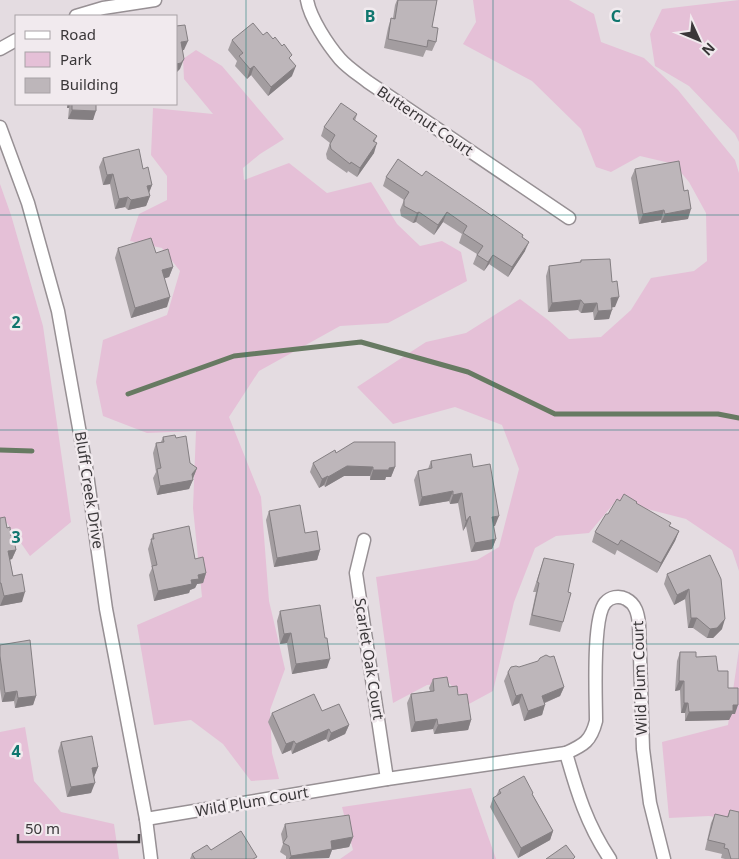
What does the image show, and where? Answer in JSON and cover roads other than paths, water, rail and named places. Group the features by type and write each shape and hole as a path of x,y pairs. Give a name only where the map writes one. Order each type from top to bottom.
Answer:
{"street":[{"path":"79,15 103,8 155,0"},
{"name":"Butternut Court","path":"307,0 322,34 340,59 368,82 570,218"},
{"path":"0,49 15,41"},
{"name":"Bluff Creek Drive","path":"0,127 28,203 58,311 86,467 106,609 146,819 151,859"},
{"name":"Scarlet Oak Court","path":"364,540 356,573 387,779"},
{"name":"Wild Plum Court","path":"146,819 387,779 566,753 584,744 594,731 596,720 597,630 600,612 605,602 615,596 633,603 637,612 643,749 650,803 664,859"},
{"path":"566,753 579,799 592,830 610,859"}],"waterway":[{"path":"128,394 234,356 361,342 468,372 555,414 718,414 739,418"},
{"path":"0,450 32,451"}]}
